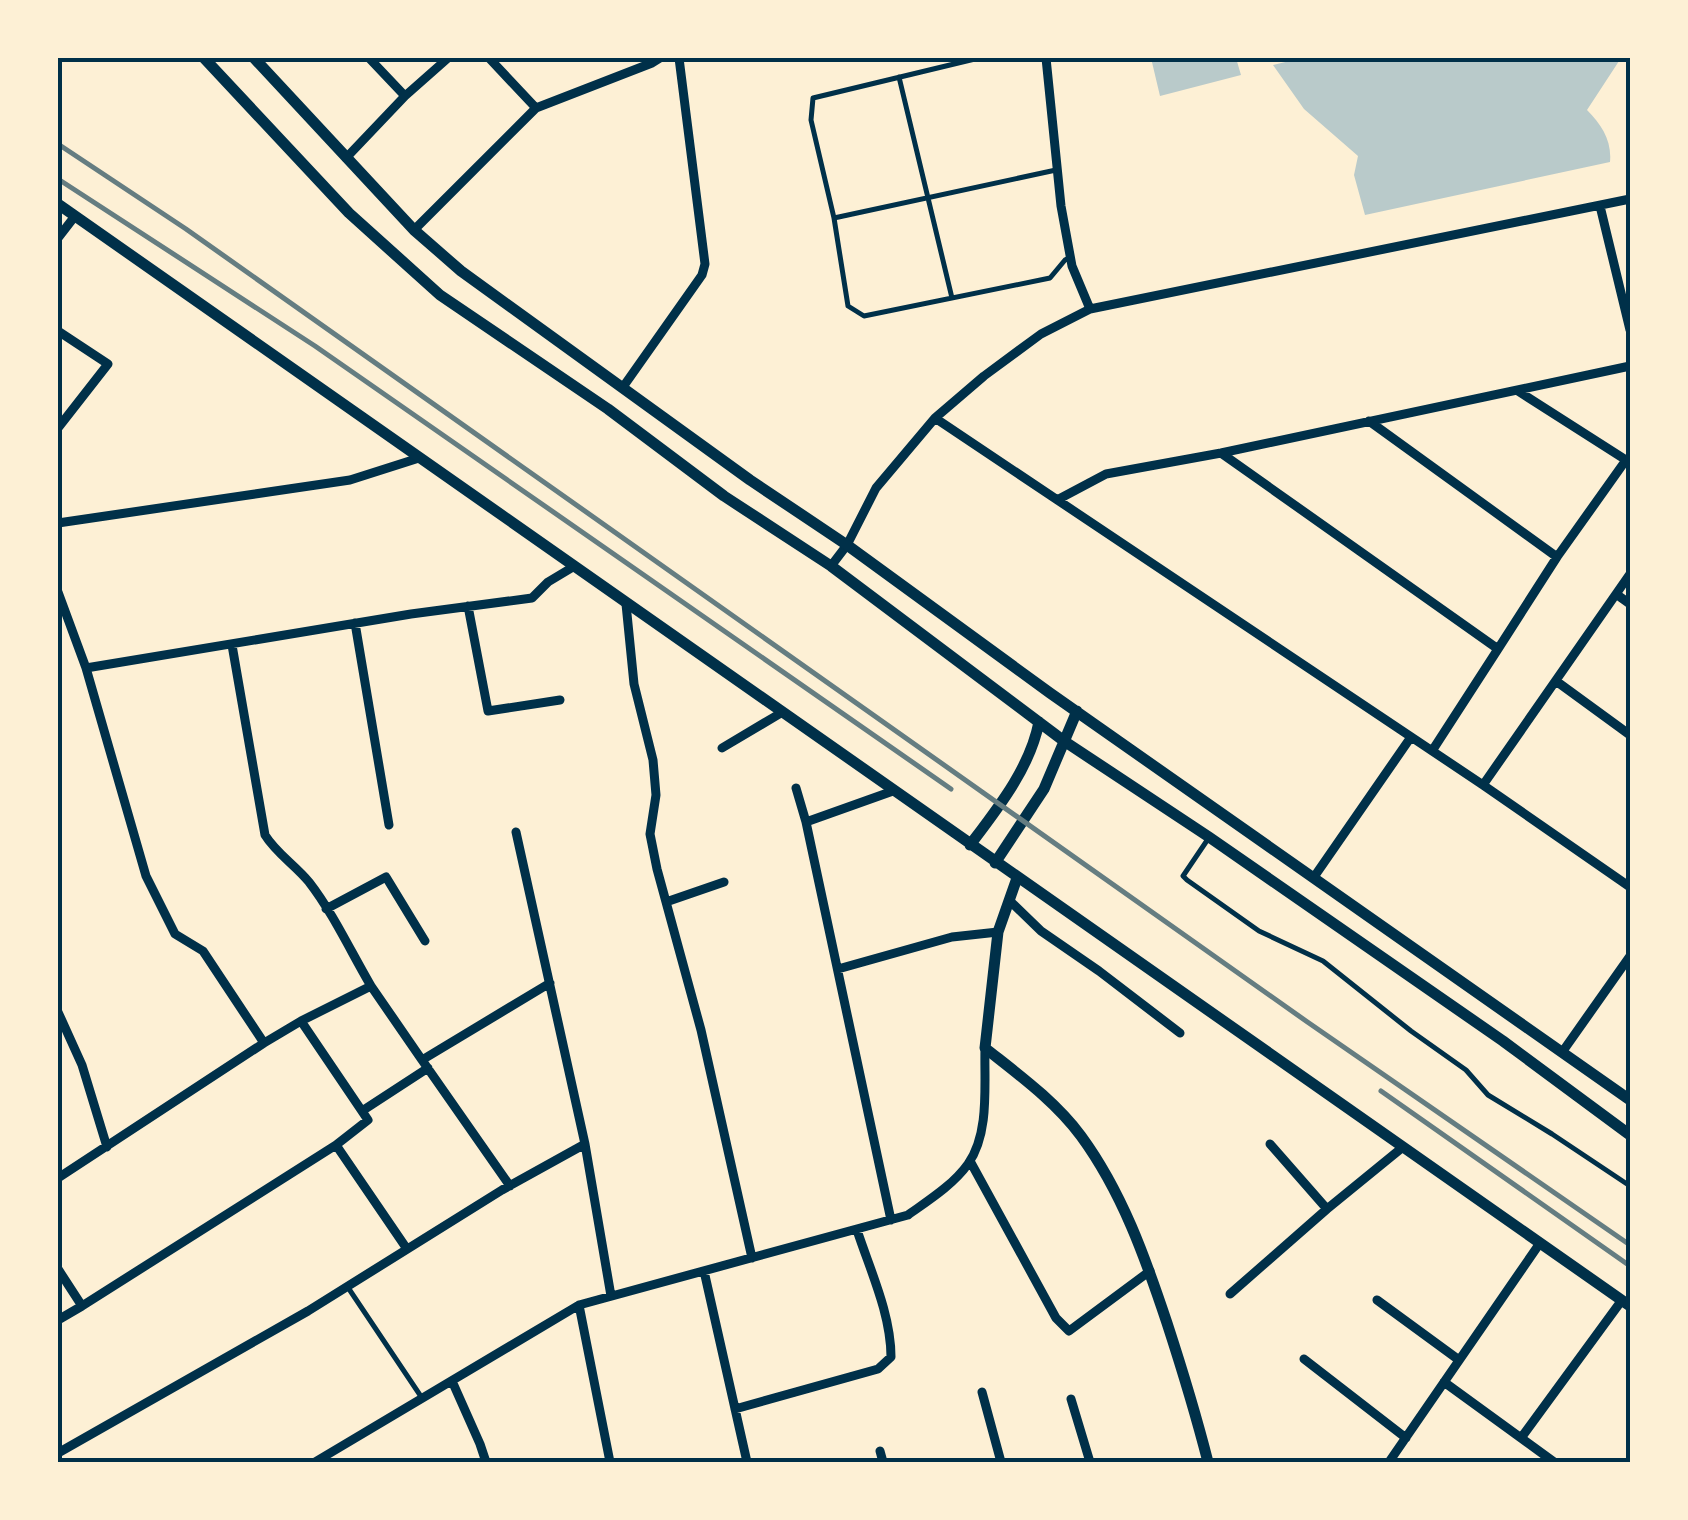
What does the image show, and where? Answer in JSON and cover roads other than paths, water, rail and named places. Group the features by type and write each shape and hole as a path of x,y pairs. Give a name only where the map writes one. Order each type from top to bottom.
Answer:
{"street":[{"path":"204,58 349,213 440,295 608,409 724,496 831,566 1064,741 1209,837 1630,1134"},
{"path":"254,58 414,230 461,271 750,480 847,544 1077,711 1630,1100"},
{"path":"369,58 405,96"},
{"path":"346,158 448,58"},
{"path":"489,58 536,108"},
{"path":"414,230 536,108 660,58"},
{"path":"624,386 706,264 679,58"},
{"path":"1046,58 1060,206 1070,257 1090,310"},
{"path":"831,566 876,488 936,418 984,376 1042,334 1090,310 1630,199"},
{"path":"58,204 1626,1303 1521,1438"},
{"path":"1600,206 1630,330"},
{"path":"58,238 75,216"},
{"path":"58,331 108,364 58,428"},
{"path":"1058,500 1106,474 1630,366"},
{"path":"1432,751 1557,558 1628,462 1518,390"},
{"path":"936,418 1630,888"},
{"path":"1369,422 1557,558"},
{"path":"1221,453 1498,649"},
{"path":"58,523 350,480 418,458"},
{"path":"86,668 532,598 548,582 573,567"},
{"path":"1483,785 1630,574"},
{"path":"58,592 86,668 146,876 175,934 204,950 264,1043"},
{"path":"1616,594 1630,604"},
{"path":"626,604 634,684 653,760 656,796 650,834 701,1030 752,1258"},
{"path":"468,606 488,710 560,700"},
{"path":"355,623 389,825"},
{"path":"232,645 265,835 272,848 310,883 371,986 510,1186"},
{"path":"1556,680 1630,735"},
{"path":"995,863 1044,789 1077,711"},
{"path":"722,748 781,713"},
{"path":"970,846 1027,761 1039,722"},
{"path":"1314,877 1410,736"},
{"path":"796,788 891,1220"},
{"path":"806,822 893,791"},
{"path":"516,832 585,1144 611,1296"},
{"path":"326,909 386,878 425,941"},
{"path":"316,1462 579,1305 908,1215 949,1185 970,1162 982,1130 985,1048 998,932 1017,878"},
{"path":"666,902 724,882"},
{"path":"1010,901 1042,931 1180,1034"},
{"path":"838,969 952,938 998,932"},
{"path":"1563,1051 1630,956"},
{"path":"362,1111 425,1064 550,983"},
{"path":"58,1178 264,1043 371,986"},
{"path":"58,1012 82,1064 107,1147"},
{"path":"58,1320 336,1145 368,1120 301,1021"},
{"path":"985,1048 1042,1094 1080,1134 1117,1192 1150,1272 1208,1462"},
{"path":"58,1452 348,1286 585,1144"},
{"path":"1270,1144 1327,1209"},
{"path":"336,1145 407,1249"},
{"path":"1230,1294 1402,1147"},
{"path":"970,1162 1056,1318 1069,1331 1150,1272"},
{"path":"735,1409 878,1369 892,1356 886,1321 857,1230"},
{"path":"1388,1462 1540,1243"},
{"path":"58,1269 82,1306"},
{"path":"704,1270 747,1462"},
{"path":"1377,1300 1459,1360"},
{"path":"579,1305 610,1462"},
{"path":"1304,1359 1406,1438"},
{"path":"452,1381 486,1462"},
{"path":"1444,1382 1554,1462"},
{"path":"982,1392 1001,1462"},
{"path":"1070,1399 1090,1462"},
{"path":"338,1449 342,1462"},
{"path":"880,1451 883,1462"}],"lane":[{"path":"979,58 813,98 810,120 834,218 848,306 864,316 1050,278 1070,257"},
{"path":"899,77 952,298"},
{"path":"834,218 1057,170"},
{"path":"1209,837 1183,876 1187,880 1260,930 1323,961 1466,1070 1488,1095 1630,1186"},
{"path":"348,1286 422,1398"}],"railway":[{"path":"58,144 186,229 1306,1021 1630,1245"},
{"path":"58,179 315,346 951,789"},
{"path":"1381,1091 1630,1266"}]}
